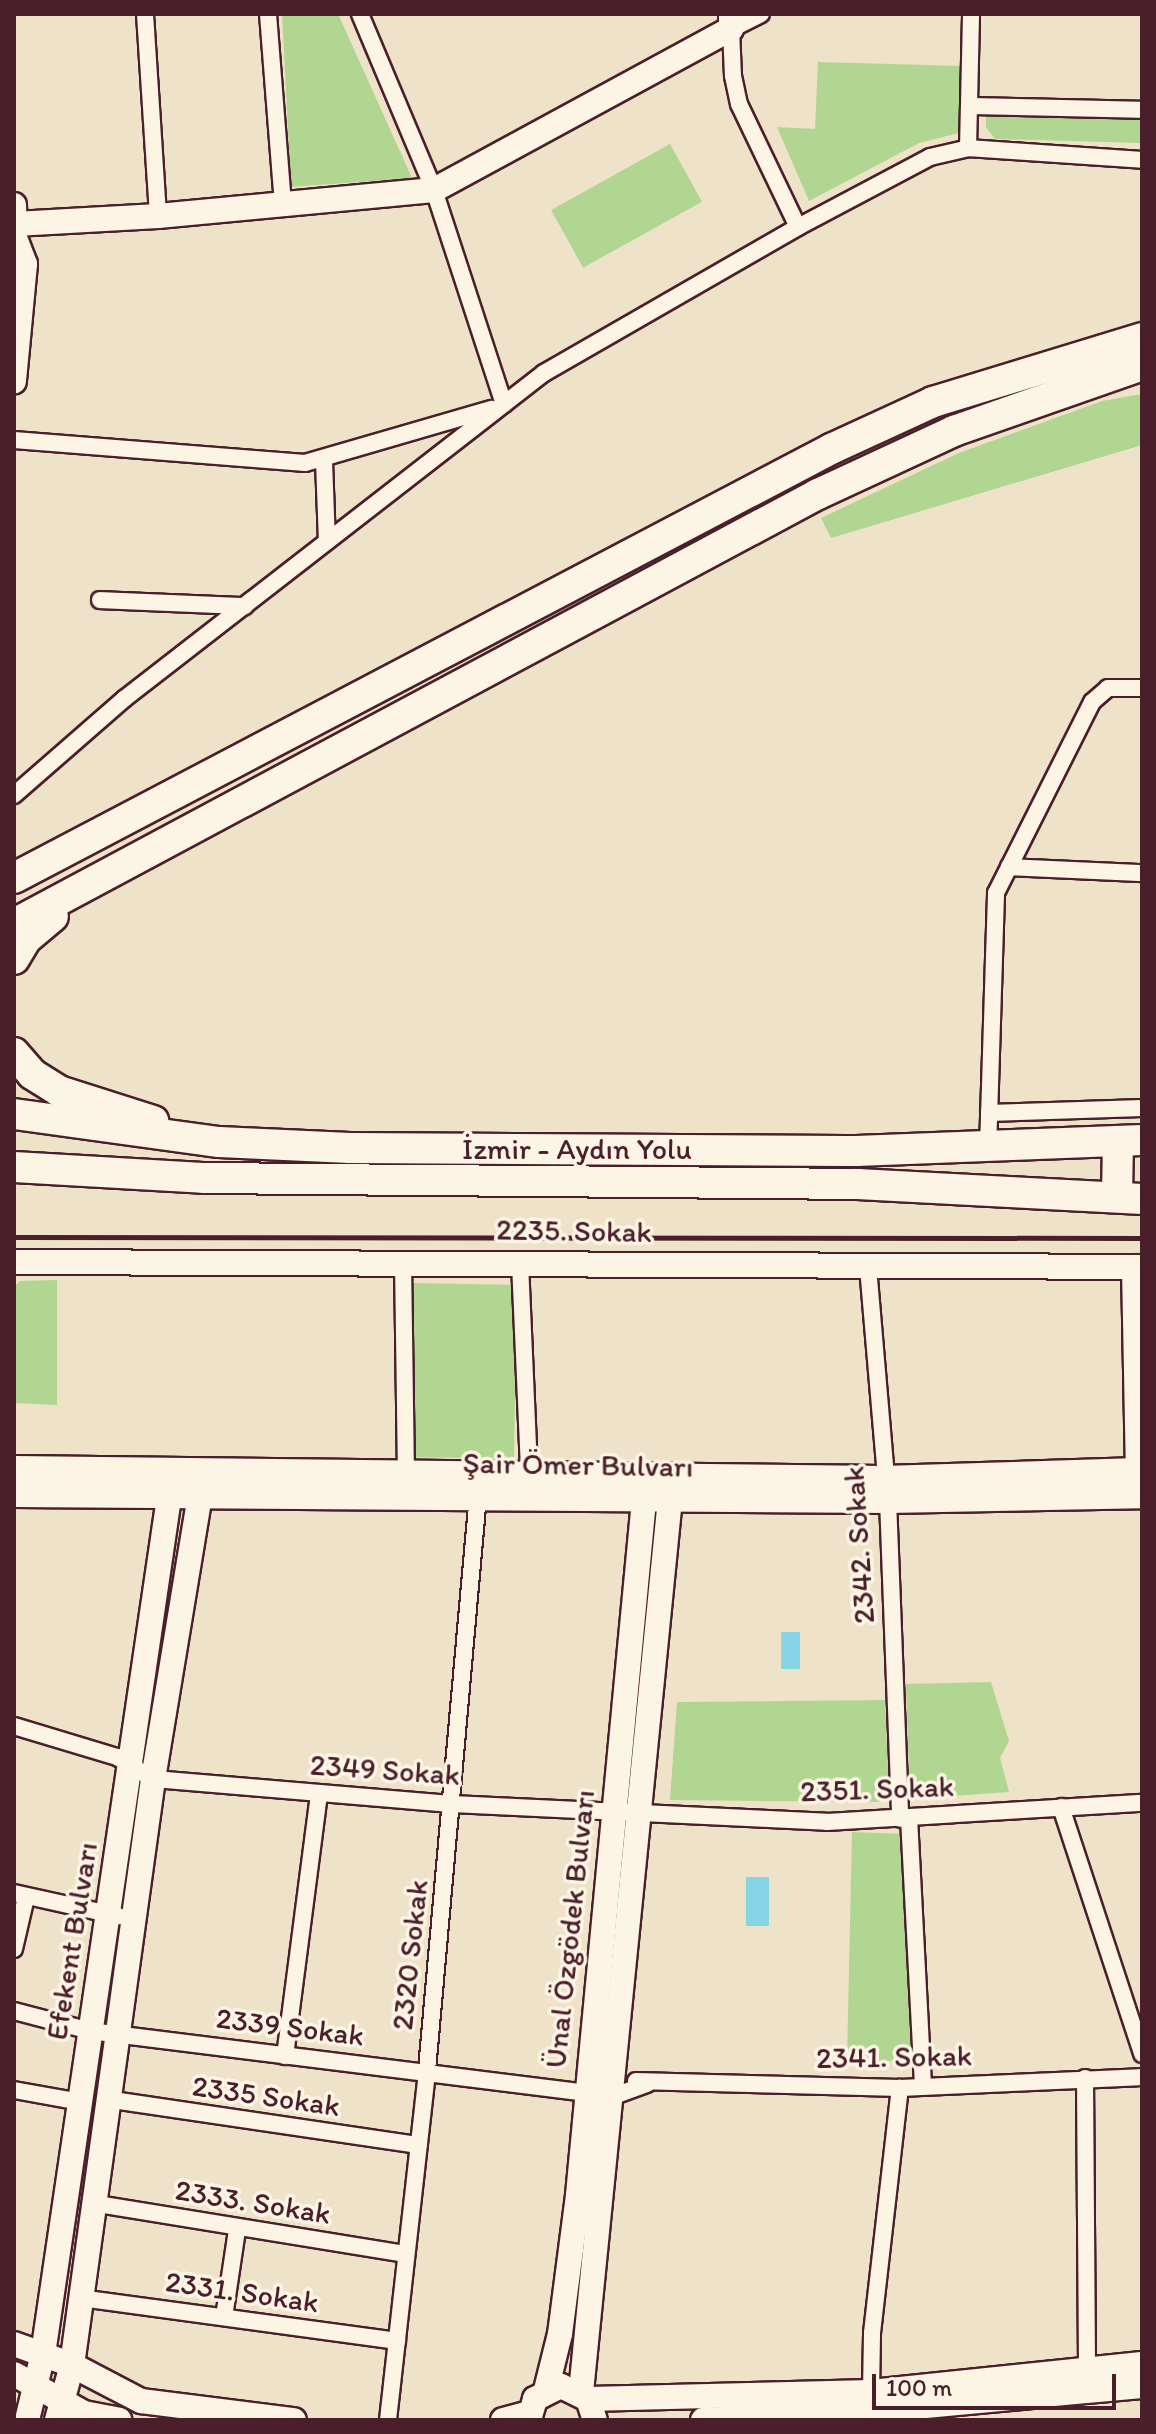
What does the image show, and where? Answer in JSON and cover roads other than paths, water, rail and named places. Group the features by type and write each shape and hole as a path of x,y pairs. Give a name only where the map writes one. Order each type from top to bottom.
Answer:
{"highway":[{"path":"14,878 819,455 933,402 1142,317"},
{"path":"933,402 1142,338"},
{"path":"14,924 818,494 954,431 1049,395 1142,365"},
{"path":"1049,395 1142,379"},
{"path":"14,959 26,939 101,877"},
{"path":"14,1053 32,1074 59,1091 219,1142"},
{"name":"İzmir - Aydın Yolu","path":"14,1114 219,1142 350,1148 988,1149 1130,1141"},
{"path":"1130,1141 1130,1198"},
{"name":"İzmir - Aydın Yolu","path":"14,1167 203,1178 858,1184 1130,1198"}],"main road":[{"name":"Şair Ömer Bulvarı","path":"14,1469 171,1482 478,1495 659,1485"},
{"name":"Şair Ömer Bulvarı","path":"202,1483 406,1472 529,1473 659,1485 886,1490 1141,1486"},
{"name":"Şair Ömer Bulvarı","path":"14,1494 171,1482"}],"street":[{"path":"145,14 158,216"},
{"path":"268,14 283,205"},
{"path":"360,14 434,190 504,404"},
{"path":"14,381 25,264 14,226 434,190 731,22 761,14"},
{"path":"968,148 971,14"},
{"path":"731,22 739,104 798,227"},
{"path":"969,106 1142,110"},
{"path":"14,795 245,606 544,373 798,227 930,157 968,148 1142,160"},
{"path":"14,440 324,461 504,404"},
{"path":"324,461 327,541"},
{"path":"100,600 245,606"},
{"path":"988,1149 996,893 1092,702 1108,688 1142,688"},
{"path":"1009,867 1142,873"},
{"path":"989,1113 1142,1108"},
{"path":"403,1261 406,1472"},
{"name":"2235. Sokak","path":"14,1262 403,1261 1138,1267"},
{"path":"520,1263 529,1473"},
{"name":"2342. Sokak","path":"868,1267 886,1490 923,2087"},
{"path":"1138,1267 1141,1486"},
{"name":"Efekent Bulvarı","path":"60,2411 72,2365 91,2203 133,1919 142,1774 171,1482"},
{"name":"Efekent Bulvarı","path":"27,2420 43,2354 107,1914 142,1774 202,1483"},
{"name":"Ünal Özgödek Bulvarı","path":"546,2390 560,2334 587,2084 626,1815 659,1485"},
{"name":"2320 Sokak","path":"388,2420 427,2070 478,1495"},
{"path":"14,1726 117,1757 142,1774"},
{"name":"2349 Sokak","path":"142,1774 319,1794 626,1815"},
{"path":"285,2056 319,1794"},
{"name":"2351. Sokak","path":"626,1815 905,1819 1142,1803"},
{"path":"1061,1807 1142,2054"},
{"name":"Ünal Özgödek Bulvarı","path":"588,2404 615,2086 626,1815"},
{"path":"14,1949 20,1895 133,1919"},
{"name":"2339 Sokak","path":"14,2011 90,2031 285,2056 553,2085 587,2084"},
{"name":"2341. Sokak","path":"615,2086 900,2088 1142,2077"},
{"path":"1085,2078 1087,2369"},
{"path":"587,2084 615,2086"},
{"path":"872,2408 872,2333 900,2088"},
{"path":"14,2090 80,2102"},
{"name":"2335 Sokak","path":"106,2099 419,2145"},
{"name":"2333. Sokak","path":"91,2203 237,2230 406,2254"},
{"path":"224,2317 237,2230"},
{"name":"2331. Sokak","path":"80,2298 397,2341"},
{"path":"14,2344 72,2365 141,2401 294,2420"},
{"path":"503,2420 529,2417 546,2390 561,2386 588,2404 872,2408 1087,2369 1142,2364"},
{"path":"14,2374 36,2385 60,2411 119,2420"},
{"path":"703,2420 1142,2386"}],"water":[{"path":"781,1632 800,1632 800,1669 781,1669"},
{"path":"746,1877 769,1877 769,1926 746,1926"}],"railway":[{"path":"14,1237 1142,1238"}]}
